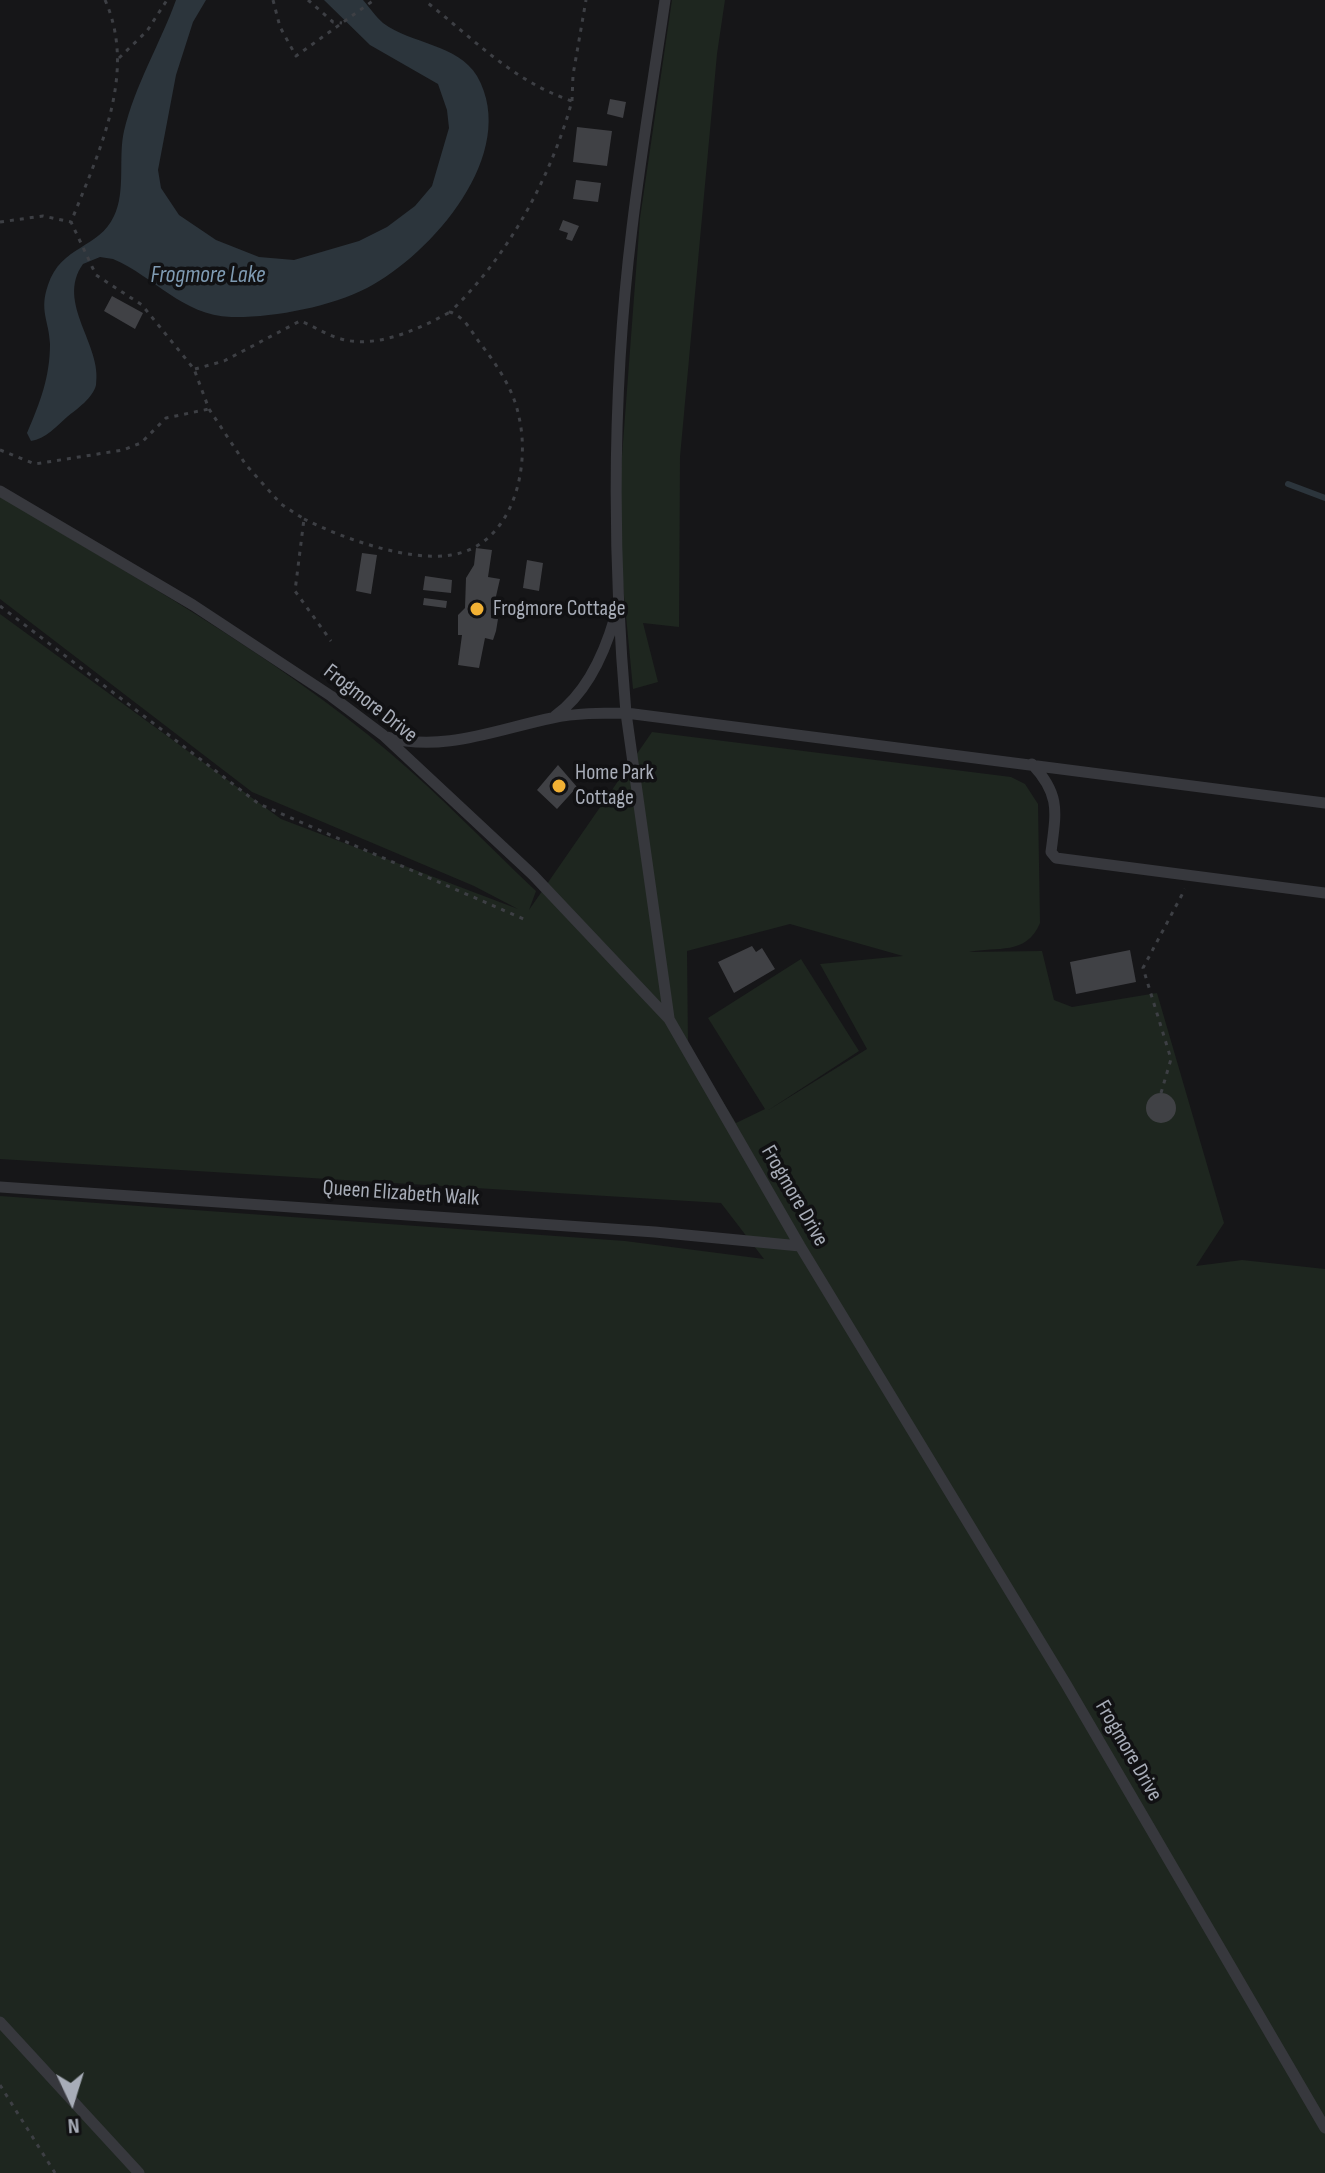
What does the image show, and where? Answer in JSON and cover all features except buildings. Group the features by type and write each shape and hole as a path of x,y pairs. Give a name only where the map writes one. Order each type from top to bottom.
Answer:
{"lane":[{"path":"665,0 632,229 615,479 617,609 626,713 669,1019"},
{"name":"Frogmore Drive","path":"0,491 193,605 331,696 383,735 533,875 669,1019 800,1246 1066,1684 1325,2128"},
{"path":"553,718 574,699 590,677 607,644 617,609"},
{"path":"383,735 404,742 468,738 553,718 626,713 1325,803"},
{"path":"1032,763 1050,783 1056,814 1052,856 1325,893"},
{"name":"Queen Elizabeth Walk","path":"0,1187 655,1232 800,1246"},
{"path":"0,2022 139,2173"}],"path":[{"path":"105,0 112,18 118,59 107,131 71,222 96,275 150,313 194,369 209,409 246,465 281,504 304,519 358,543 449,556 482,541 504,519 518,483 520,418 510,389 498,368 466,322 450,312"},
{"path":"118,59 147,31 167,0"},
{"path":"273,0 280,27 296,56 372,1"},
{"path":"308,0 333,22 342,23"},
{"path":"424,0 503,67 541,89 572,101"},
{"path":"194,369 224,361 300,321 335,338 355,341 388,338 423,327 450,312 468,295 522,217 561,140 572,101 586,0"},
{"path":"0,222 43,216 71,222"},
{"path":"0,450 35,464 123,450 141,443 166,418 209,409"},
{"path":"304,519 295,591 331,641"},
{"path":"0,606 259,804 526,920"},
{"path":"1161,1093 1171,1059 1143,968 1192,876"},
{"path":"0,2085 55,2173"}],"shaded area":[{"path":"672,0 725,0 717,54 680,457 679,627 643,623 658,682 633,689 617,522 640,218"},
{"path":"0,496 200,617 345,716 427,786 536,891 529,910 652,732 1011,777 1025,784 1038,804 1040,923 1027,941 1019,945 969,952 1042,951 1054,1000 1072,1007 1157,993 1224,1223 1196,1266 1242,1260 1325,1269 1325,2173 0,2173 0,1196 625,1241 764,1259 721,1203 0,1159 0,614 281,819 518,909 474,886 252,792 0,599","holes":["790,924 903,956 820,964 867,1049 767,1111 859,1051 801,959 708,1018 765,1109 736,1123 688,1045 687,951"]}],"water":[{"name":"Frogmore Lake","path":"176,0 206,0 193,22 176,75 158,170 161,188 179,215 216,240 259,257 294,260 359,241 387,227 415,206 432,186 449,128 447,110 438,84 370,45 324,0 363,0 380,21 394,30 446,51 469,65 477,76 488,106 487,137 478,168 442,227 417,252 392,273 367,288 319,306 264,316 214,315 183,303 113,259 100,257 83,264 74,294 93,355 96,385 80,407 46,435 31,441 27,433 43,390 50,356 45,294 62,262 99,235 114,216 120,196 124,131 141,81"}],"waterway":[{"path":"1288,484 1325,498"}],"place":[{"name":"Frogmore Cottage","path":"477,609"},
{"name":"Home Park Cottage","path":"559,786"}]}
